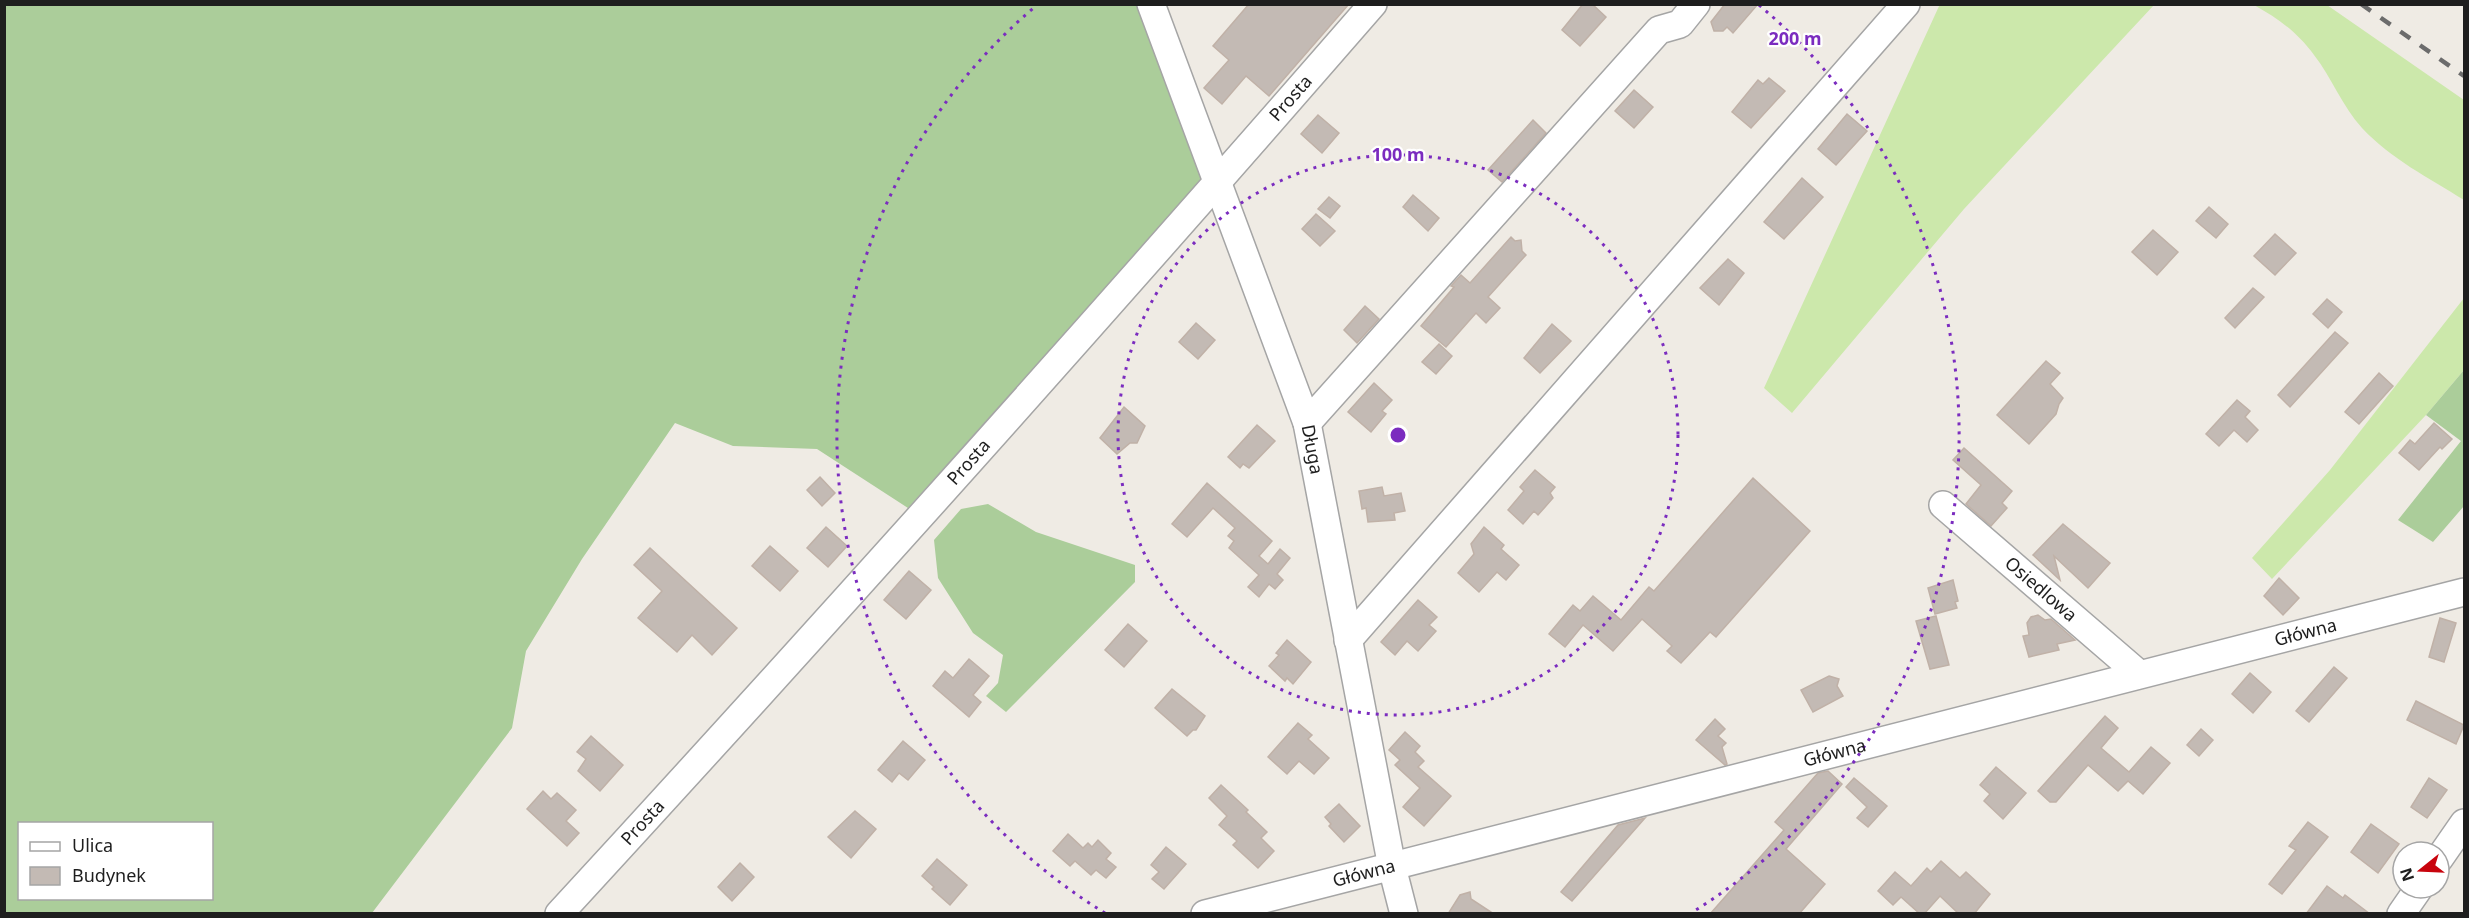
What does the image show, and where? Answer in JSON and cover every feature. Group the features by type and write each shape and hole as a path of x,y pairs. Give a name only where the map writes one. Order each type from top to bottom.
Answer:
{"street":[{"name":"Długa","path":"1151,4 1307,423 1392,867 1404,914"},
{"name":"Prosta","path":"559,914 793,658 1217,184 1373,4"},
{"path":"1307,423 1659,30 1680,24 1696,4"},
{"path":"1348,640 1906,4"},
{"name":"Osiedlowa","path":"1942,505 2139,674"},
{"name":"Główna","path":"1216,912 2464,592"},
{"path":"2451,842 2464,823"},
{"path":"2401,914 2411,900"}],"green space":[{"path":"1940,4 2154,5 1964,209 1792,413 1764,388"},
{"path":"5,5 1138,5 1205,182 908,508 817,449 733,446 675,423 582,559 526,651 512,728 372,913 5,914"},
{"path":"2254,5 2327,5 2464,100 2464,200 2411,167 2373,139 2355,119 2301,39 2272,15"},
{"path":"2464,298 2464,370 2426,415 2272,579 2252,558 2330,470"},
{"path":"2464,370 2464,506 2433,542 2398,520 2461,441 2426,415"},
{"path":"988,504 1036,532 1135,565 1135,582 1006,712 986,696 998,683 1003,655 973,633 938,578 934,540 961,509"}],"building":[{"path":"1249,4 1349,4 1269,96 1246,76 1222,104 1204,88 1229,60 1213,46"},
{"path":"1583,4 1592,4 1606,17 1580,46 1562,30"},
{"path":"1725,4 1758,4 1733,33 1727,27 1723,31 1714,31 1711,22"},
{"path":"1769,78 1785,91 1751,128 1732,112 1758,80 1763,84"},
{"path":"1634,90 1653,107 1634,128 1615,111"},
{"path":"1847,114 1867,131 1836,165 1818,149"},
{"path":"1318,115 1339,133 1322,153 1301,134"},
{"path":"1533,120 1546,133 1502,182 1488,170"},
{"path":"1802,178 1823,197 1784,239 1764,222"},
{"path":"1413,195 1439,218 1428,231 1403,207"},
{"path":"1329,197 1340,206 1330,218 1318,209"},
{"path":"2209,207 2228,224 2216,238 2196,221"},
{"path":"1316,214 1335,231 1320,246 1302,229"},
{"path":"2153,230 2178,252 2157,275 2132,252"},
{"path":"2275,234 2296,253 2275,275 2254,256"},
{"path":"1511,237 1515,241 1521,240 1522,251 1526,255 1488,297 1500,308 1486,323 1476,313 1446,347 1421,326 1454,287 1451,286 1461,275 1470,283"},
{"path":"1728,259 1744,273 1719,305 1700,288"},
{"path":"2253,288 2264,297 2235,328 2225,318"},
{"path":"2327,299 2342,312 2328,328 2313,314"},
{"path":"1365,306 1379,319 1357,343 1344,330"},
{"path":"1196,323 1215,340 1198,359 1179,342"},
{"path":"1552,324 1571,341 1540,373 1524,358"},
{"path":"2335,332 2348,343 2290,407 2278,395"},
{"path":"1439,344 1452,356 1436,374 1422,362"},
{"path":"2046,361 2060,373 2050,384 2063,398 2056,414 2029,444 1997,415"},
{"path":"2379,373 2393,386 2359,424 2345,412"},
{"path":"1374,383 1392,400 1382,411 1386,414 1371,432 1348,412"},
{"path":"2237,400 2250,411 2245,417 2258,430 2247,442 2234,430 2219,446 2206,434"},
{"path":"1124,407 1145,426 1137,443 1130,443 1117,454 1100,438"},
{"path":"2434,423 2452,439 2442,449 2440,447 2419,470 2399,453 2410,440 2415,444"},
{"path":"1257,425 1275,441 1249,468 1243,464 1240,468 1228,457"},
{"path":"1964,448 2012,491 2002,503 2007,508 1991,526 1966,504 1981,485 1953,460"},
{"path":"1535,470 1555,487 1550,493 1553,498 1538,515 1534,511 1523,524 1508,510 1524,491 1520,487"},
{"path":"820,477 835,493 822,506 807,490"},
{"path":"1753,478 1810,531 1716,637 1710,632 1681,663 1667,651 1672,646 1642,619 1613,651 1583,625 1565,647 1549,634 1573,605 1580,611 1593,596 1621,620 1649,587 1654,591"},
{"path":"1207,483 1272,541 1259,556 1268,564 1280,549 1290,558 1277,574 1283,580 1275,589 1269,584 1259,597 1248,587 1259,575 1229,548 1234,541 1228,536 1235,528 1213,508 1187,537 1172,524"},
{"path":"1382,487 1384,496 1401,493 1405,511 1394,513 1395,520 1368,522 1366,508 1362,509 1359,491"},
{"path":"2063,524 2110,563 2088,588 2054,556 2060,580 2033,555"},
{"path":"826,527 847,546 828,567 807,548"},
{"path":"1484,527 1504,545 1501,549 1519,565 1506,580 1497,572 1479,592 1458,573 1474,554 1471,544"},
{"path":"770,546 798,571 780,591 752,566"},
{"path":"650,548 737,628 712,655 692,635 677,652 638,618 662,591 634,565"},
{"path":"909,571 931,590 906,619 884,600"},
{"path":"2279,578 2299,598 2283,615 2264,596"},
{"path":"1953,580 1958,601 1955,602 1957,608 1935,614 1928,588"},
{"path":"1418,600 1437,617 1429,625 1436,631 1418,651 1407,641 1395,655 1381,642"},
{"path":"2038,615 2045,620 2051,619 2075,640 2057,644 2059,650 2029,657 2023,636 2029,635 2027,623 2031,617"},
{"path":"1936,616 1949,665 1930,669 1916,621"},
{"path":"2440,618 2456,623 2444,662 2429,657"},
{"path":"1128,624 1147,641 1124,667 1105,650"},
{"path":"1287,640 1311,662 1293,684 1287,678 1285,681 1269,666 1279,655 1276,653"},
{"path":"969,659 989,676 973,695 981,702 969,717 933,686 945,671 953,678"},
{"path":"2334,667 2347,678 2309,722 2296,711"},
{"path":"2250,673 2271,692 2253,713 2232,694"},
{"path":"1829,676 1839,679 1837,686 1843,696 1813,712 1801,690"},
{"path":"1172,689 1205,716 1196,730 1187,736 1155,708"},
{"path":"2416,701 2464,725 2456,744 2407,720"},
{"path":"2105,716 2118,728 2101,748 2129,772 2151,747 2170,763 2143,794 2128,781 2118,791 2088,765 2056,802 2050,802 2038,791"},
{"path":"1715,719 1725,729 1718,736 1726,743 1722,747 1727,764 1725,765 1696,740"},
{"path":"1298,723 1312,735 1308,739 1329,758 1314,774 1299,761 1287,774 1268,757"},
{"path":"2201,729 2213,740 2199,756 2187,745"},
{"path":"1405,732 1420,746 1415,752 1424,761 1418,767 1451,796 1424,826 1403,807 1420,788 1395,765 1400,760 1389,750"},
{"path":"591,736 623,765 600,791 578,771 586,759 577,752"},
{"path":"903,741 925,760 908,780 899,773 892,782 878,770"},
{"path":"1996,767 2026,793 2003,819 1984,801 1990,794 1980,785"},
{"path":"1828,771 1842,784 1786,849 1825,884 1799,914 1710,914 1784,830 1775,822 1818,773"},
{"path":"1854,778 1887,806 1868,827 1857,818 1867,807 1846,787"},
{"path":"2429,778 2447,790 2427,818 2411,807"},
{"path":"1221,785 1248,810 1246,812 1267,832 1261,838 1274,851 1258,868 1233,845 1237,841 1219,825 1227,816 1209,798"},
{"path":"543,791 551,799 557,793 576,810 566,821 579,833 567,846 527,809"},
{"path":"1339,804 1360,826 1344,842 1329,826 1331,824 1325,817"},
{"path":"855,811 876,829 851,858 828,837"},
{"path":"1645,818 1572,901 1561,892 1618,825"},
{"path":"2308,822 2328,837 2282,894 2269,884 2296,850 2289,846"},
{"path":"2371,824 2393,840 2391,840 2391,855 2378,873 2351,852"},
{"path":"1068,834 1083,848 1088,843 1092,847 1098,840 1111,853 1106,859 1116,867 1106,878 1096,870 1091,875 1075,861 1070,866 1053,851"},
{"path":"1166,847 1186,864 1164,889 1152,879 1159,872 1151,865"},
{"path":"937,859 967,885 950,905 932,889 934,887 922,876"},
{"path":"1941,861 1960,878 1966,872 1990,894 1974,914 1959,914 1940,896 1924,914 1920,914 1901,897 1893,905 1878,891 1895,872 1911,886 1927,868 1931,872"},
{"path":"740,863 754,877 732,901 718,887"},
{"path":"2327,886 2343,898 2345,895 2370,914 2306,914"},
{"path":"1470,892 1471,899 1494,914 1448,914 1460,895"}],"railway":[{"path":"2361,4 2464,76"}]}
